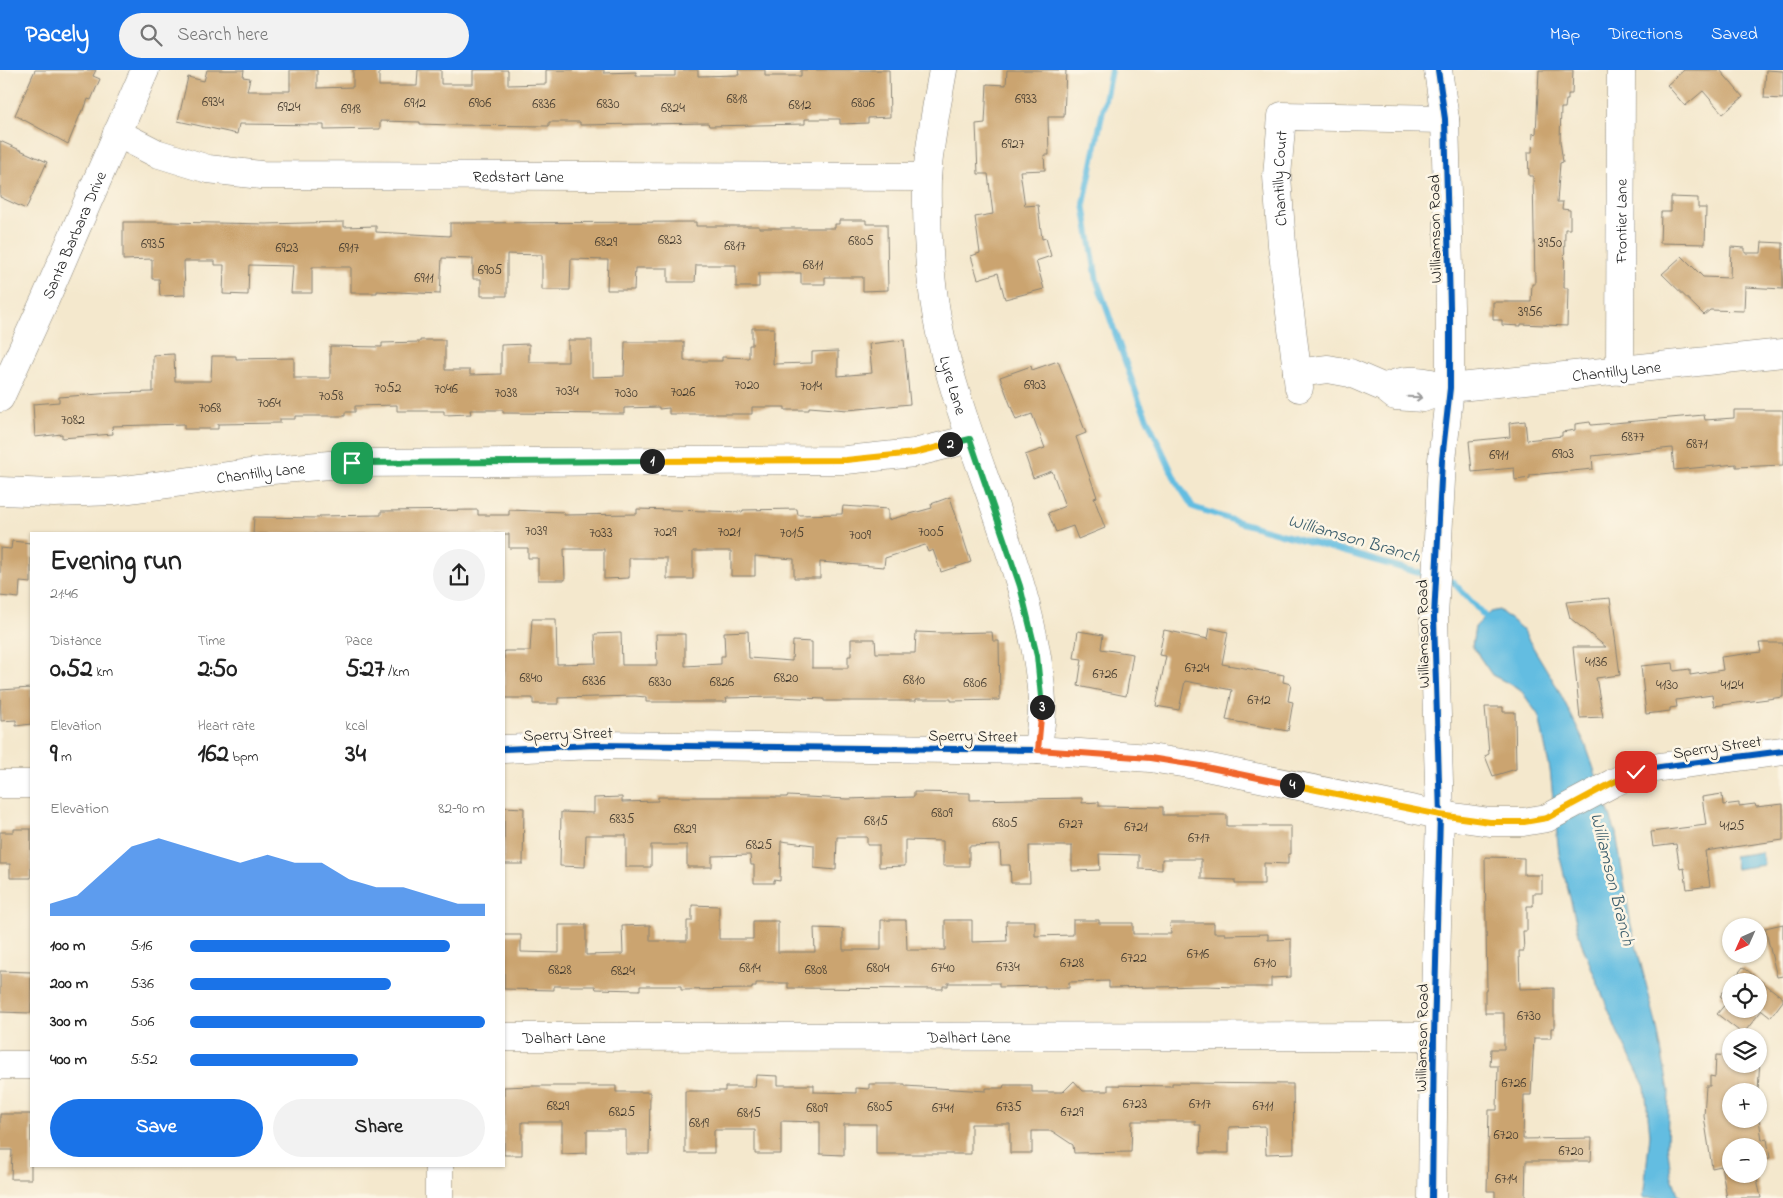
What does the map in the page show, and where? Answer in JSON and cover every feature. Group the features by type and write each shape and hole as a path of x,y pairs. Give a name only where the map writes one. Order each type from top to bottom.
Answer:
{"street":[{"name":"Santa Barbara Drive","path":"0,398 45,300 145,70"},
{"name":"Lyre Lane","path":"944,70 928,177 928,247 937,318 970,439 1020,586 1037,656 1042,703 1038,750"},
{"name":"Williamson Road","path":"1432,1198 1440,815 1434,618 1435,573 1442,460 1450,388 1445,119 1438,70"},
{"name":"Frontier Lane","path":"1620,371 1621,70"},
{"name":"Chantilly Court","path":"1445,119 1282,116 1278,176 1282,245 1298,380 1328,369 1350,373 1385,388 1397,381 1429,381 1450,388"},
{"name":"Redstart Lane","path":"117,134 156,152 208,169 261,175 928,177"},
{"name":"Chantilly Lane","path":"1450,388 1783,353"},
{"name":"Chantilly Lane","path":"0,491 116,491 272,470 352,463 846,460 914,453 970,439"},
{"name":"Sperry Street","path":"505,749 595,745 1038,750 1150,758 1440,815 1490,822 1524,822 1547,818 1636,772 1660,767 1783,751"},
{"path":"0,784 30,784"},
{"name":"Dalhart Lane","path":"505,1037 1434,1036"},
{"path":"0,1065 30,1065"},
{"path":"439,1167 439,1198"}],"water":[{"path":"1499,610 1522,629 1557,687 1585,743 1616,833 1631,925 1656,1023 1669,1091 1667,1143 1671,1174 1678,1194 1682,1198 1643,1198 1650,1135 1645,1087 1617,1031 1581,942 1559,854 1550,770 1539,716 1520,689 1492,675 1472,646 1475,627 1490,612"},
{"path":"1762,852 1764,865 1736,869 1734,856"}],"building":[{"path":"35,70 96,70 93,76 100,79 91,100 88,99 84,110 82,110 68,144 15,115"},
{"path":"207,70 244,70 243,77 250,78 247,91 290,91 290,70 317,70 317,88 353,87 353,70 379,70 379,86 417,86 418,70 441,70 441,84 473,84 473,70 508,70 508,85 546,84 546,70 604,70 604,73 636,72 636,76 675,76 675,70 698,70 698,76 739,75 738,70 765,70 765,76 801,76 801,70 889,70 890,117 868,118 868,123 840,124 840,119 805,119 805,124 709,126 708,123 580,125 580,122 549,122 549,126 452,125 380,121 380,129 324,130 324,125 239,124 237,134 178,121 188,77 204,81"},
{"path":"1007,70 1066,70 1064,117 1048,117 1049,155 1044,155 1045,170 1020,171 1025,206 1038,205 1042,239 1046,238 1051,256 1036,261 1044,289 1005,299 998,273 978,279 971,256 980,253 975,217 993,214 988,174 978,174 976,124 985,123 987,84 1006,85"},
{"path":"1539,70 1573,70 1572,94 1568,94 1565,108 1561,108 1560,141 1563,162 1560,163 1557,202 1563,202 1562,209 1570,210 1570,229 1565,229 1564,288 1568,288 1567,326 1502,325 1502,320 1493,320 1493,302 1531,302 1532,284 1535,284 1533,176 1529,176 1528,152 1532,152 1533,133 1536,134"},
{"path":"1684,70 1720,70 1743,97 1723,114 1703,91 1685,106 1667,85"},
{"path":"1766,70 1783,71 1783,99 1764,98"},
{"path":"0,141 47,162 26,209 0,197"},
{"path":"1671,197 1698,198 1698,208 1706,208 1705,244 1660,243 1661,212 1671,212"},
{"path":"839,220 866,220 866,224 887,224 888,290 863,291 863,277 825,277 825,284 801,284 801,273 759,273 759,287 736,287 736,265 696,265 695,282 668,282 668,268 635,268 634,290 607,290 608,260 571,259 570,290 542,290 542,255 507,254 507,296 481,296 481,279 473,279 473,259 442,258 440,294 377,291 377,293 351,293 351,267 312,267 312,293 291,293 293,266 249,265 248,295 223,294 224,265 215,265 215,261 184,261 185,295 160,296 159,279 152,279 152,259 123,260 123,222 266,224 344,222 344,227 376,226 376,232 450,236 450,223 696,222 696,226 835,228 835,224 839,224"},
{"path":"1762,242 1783,243 1783,289 1745,287 1744,311 1710,310 1704,315 1662,274 1682,256 1703,277 1730,278 1731,247 1745,248 1745,253 1761,253"},
{"path":"752,328 774,328 773,364 812,363 812,352 838,351 838,376 872,373 869,344 904,340 910,404 848,410 809,407 809,410 785,410 785,407 752,407 752,414 669,414 669,408 659,409 659,407 624,408 624,414 503,413 503,410 470,410 471,414 444,415 444,411 397,411 397,405 355,406 355,412 345,412 345,416 295,416 295,419 280,419 280,423 218,424 218,429 184,429 184,424 112,426 113,434 62,438 62,434 35,437 33,404 59,402 59,397 153,392 153,355 174,354 175,381 211,381 212,356 236,356 236,359 294,358 294,378 330,378 330,346 382,347 382,343 445,340 445,370 470,370 470,375 501,374 501,345 529,344 529,362 568,362 568,340 592,340 592,377 624,376 625,342 684,342 684,361 722,361 722,357 749,358 749,345 752,345"},
{"path":"1058,361 1086,433 1076,437 1097,497 1094,498 1105,528 1078,539 1073,526 1056,532 1048,513 1065,506 1052,471 1033,478 1025,455 1045,448 1032,414 1016,420 1000,377 1031,366 1032,370"},
{"path":"1734,410 1783,410 1783,465 1736,467 1736,464 1674,470 1672,448 1592,456 1593,469 1530,475 1530,478 1515,480 1514,468 1472,472 1469,441 1510,437 1509,423 1525,421 1527,440 1562,436 1562,432 1575,430 1575,424 1590,422 1591,425 1704,415 1705,420 1734,418"},
{"path":"950,497 971,562 941,572 933,550 928,552 925,545 885,558 884,567 820,562 820,578 794,578 794,559 755,556 755,576 731,576 731,551 693,551 693,579 667,579 667,558 629,558 629,578 604,579 604,549 564,549 565,580 538,580 538,558 528,558 528,548 509,548 509,534 505,534 505,532 253,532 254,517 319,518 319,516 381,515 381,511 478,510 478,515 509,515 509,510 564,512 564,515 637,514 637,509 743,512 743,510 797,509 798,515 842,514 843,506 888,509 888,520 932,508 931,504"},
{"path":"12,541 30,543 30,583 20,582 19,598 0,596 0,548 11,549"},
{"path":"1610,598 1620,675 1596,678 1603,717 1580,718 1573,647 1606,647 1570,618 1566,602"},
{"path":"532,619 556,619 557,664 596,663 595,634 621,633 622,665 657,665 656,634 685,634 685,666 721,664 721,656 725,656 724,632 748,631 749,658 792,661 793,641 812,642 812,668 848,668 848,656 851,656 851,639 875,639 876,653 915,653 916,632 992,632 993,641 999,641 1000,700 824,701 824,699 778,697 726,698 727,702 646,702 646,697 635,696 558,698 558,704 533,704 533,698 505,698 505,651 530,651"},
{"path":"1210,628 1228,632 1222,664 1284,675 1283,682 1291,684 1288,701 1293,702 1288,731 1226,720 1232,690 1185,681 1179,710 1156,706 1166,656 1159,655 1164,630 1208,639"},
{"path":"1078,631 1103,635 1101,649 1133,654 1126,696 1078,686 1082,659 1074,658"},
{"path":"1759,643 1783,643 1783,697 1714,706 1712,695 1676,700 1677,707 1670,708 1670,711 1646,714 1641,666 1673,663 1674,671 1690,669 1690,675 1723,670 1721,657 1761,652"},
{"path":"30,688 30,724 16,726 16,720 1,721 0,690"},
{"path":"1485,707 1503,707 1503,712 1515,712 1516,769 1493,776 1485,756 1489,754"},
{"path":"914,792 970,793 970,800 1082,798 1082,803 1099,802 1099,806 1163,807 1163,815 1227,815 1227,826 1291,826 1291,854 1288,854 1288,864 1264,863 1264,884 1235,884 1235,880 1201,879 1201,859 1162,859 1162,870 1139,869 1139,855 1099,854 1100,870 1072,871 1072,846 1029,846 1030,883 1011,883 1010,865 1001,865 1000,845 969,846 969,866 943,866 943,841 905,840 905,866 879,867 879,845 867,845 867,837 837,837 836,870 814,868 814,845 781,841 780,881 774,880 774,883 754,883 754,865 751,865 750,855 712,856 712,867 687,867 687,845 651,845 651,867 626,867 626,835 586,835 585,867 560,866 561,812 594,813 594,798 622,797 622,802 658,801 658,797 787,796 847,799 914,797"},
{"path":"1722,794 1723,805 1739,803 1739,806 1755,804 1756,807 1783,804 1783,840 1705,851 1710,886 1687,889 1684,868 1680,869 1676,844 1653,847 1651,832 1706,825 1702,797"},
{"path":"505,807 524,808 523,864 505,864"},
{"path":"14,829 30,829 30,878 10,878 10,864 0,864 0,832 14,832"},
{"path":"1485,857 1524,858 1524,875 1542,875 1542,893 1533,893 1533,906 1527,906 1527,931 1523,931 1524,951 1519,951 1520,989 1554,988 1554,1028 1551,1028 1551,1038 1534,1038 1531,1095 1524,1095 1523,1139 1592,1138 1591,1161 1526,1161 1525,1198 1495,1198 1495,1191 1487,1191 1489,1110 1497,1110 1498,1066 1490,1066 1491,1049 1504,1049 1504,1013 1485,1013 1485,990 1487,990"},
{"path":"692,905 719,906 719,939 753,939 753,921 778,921 778,952 815,952 814,928 843,929 843,950 881,950 881,920 906,920 907,950 945,950 945,920 972,920 972,942 1007,941 1006,921 1035,921 1035,936 1073,935 1073,920 1099,920 1099,923 1133,923 1133,934 1171,934 1170,923 1214,923 1214,933 1225,933 1225,935 1268,934 1268,940 1291,939 1291,977 1271,978 1271,987 1109,988 1109,981 1069,982 1069,988 1045,988 1045,986 999,987 999,983 948,983 948,986 943,986 943,989 788,988 788,983 756,983 756,987 752,987 752,989 681,990 681,986 640,986 640,990 596,989 595,986 554,986 554,990 505,989 505,935 521,935 521,952 559,953 559,925 586,925 586,955 623,954 622,926 650,925 650,941 687,941 687,921 692,921"},
{"path":"1783,924 1783,976 1777,977 1768,940 1768,927"},
{"path":"1743,967 1751,973 1738,973"},
{"path":"0,971 30,972 30,1013 0,1012"},
{"path":"1767,986 1783,998 1783,1001 1771,1017 1767,1014"},
{"path":"1722,1008 1722,1018 1717,1014"},
{"path":"1722,1018 1756,1018 1748,1028 1735,1028"},
{"path":"1716,1055 1722,1055 1722,1073 1759,1073 1758,1083 1722,1083 1722,1128 1760,1128 1762,1138 1722,1138 1722,1171 1721,1166 1712,1168 1704,1116 1706,1086 1710,1086 1710,1076 1715,1077"},
{"path":"756,1075 778,1076 778,1085 814,1085 814,1092 856,1093 856,1088 869,1089 869,1084 905,1084 905,1086 986,1091 986,1088 1003,1088 1004,1085 1032,1085 1032,1092 1063,1092 1074,1081 1083,1091 1108,1091 1108,1085 1172,1086 1172,1083 1293,1084 1294,1153 1266,1154 1265,1126 1229,1127 1229,1153 1200,1153 1201,1125 1195,1125 1195,1121 1132,1121 1131,1152 1074,1153 1073,1145 1052,1131 1032,1131 1032,1153 1010,1153 1010,1124 971,1124 971,1154 876,1154 876,1124 844,1124 844,1155 820,1154 820,1122 781,1121 781,1154 755,1154 755,1130 714,1130 714,1153 685,1153 685,1091 725,1091 725,1087 755,1087"},
{"path":"616,1086 616,1092 650,1092 649,1154 626,1154 626,1130 587,1130 587,1153 562,1154 562,1122 522,1122 522,1155 505,1155 505,1087"},
{"path":"0,1114 30,1114 31,1179 11,1179 12,1150 0,1150"},
{"path":"1767,1139 1770,1158 1767,1159"},
{"path":"1724,1183 1758,1183 1761,1198 1727,1198"}],"waterway":[{"name":"Williamson Branch","path":"1111,70 1084,204 1097,281 1139,401 1176,481 1193,507 1235,521 1430,576"},
{"name":"Williamson Branch","path":"1442,579 1453,582 1491,623"}],"cycle path":[{"path":"1432,1198 1440,815 1434,618 1442,460 1450,388 1450,307 1445,119 1438,70"},
{"path":"505,749 595,745 1038,750 1150,758 1201,766 1440,815 1490,822 1523,822 1547,818 1636,772 1660,767 1783,751"}],"route":[{"path":"352,463 846,460 914,453 970,439 1020,586 1037,656 1042,703 1038,750 1150,758 1201,766 1440,815 1490,822 1524,822 1547,818 1636,772"}]}
